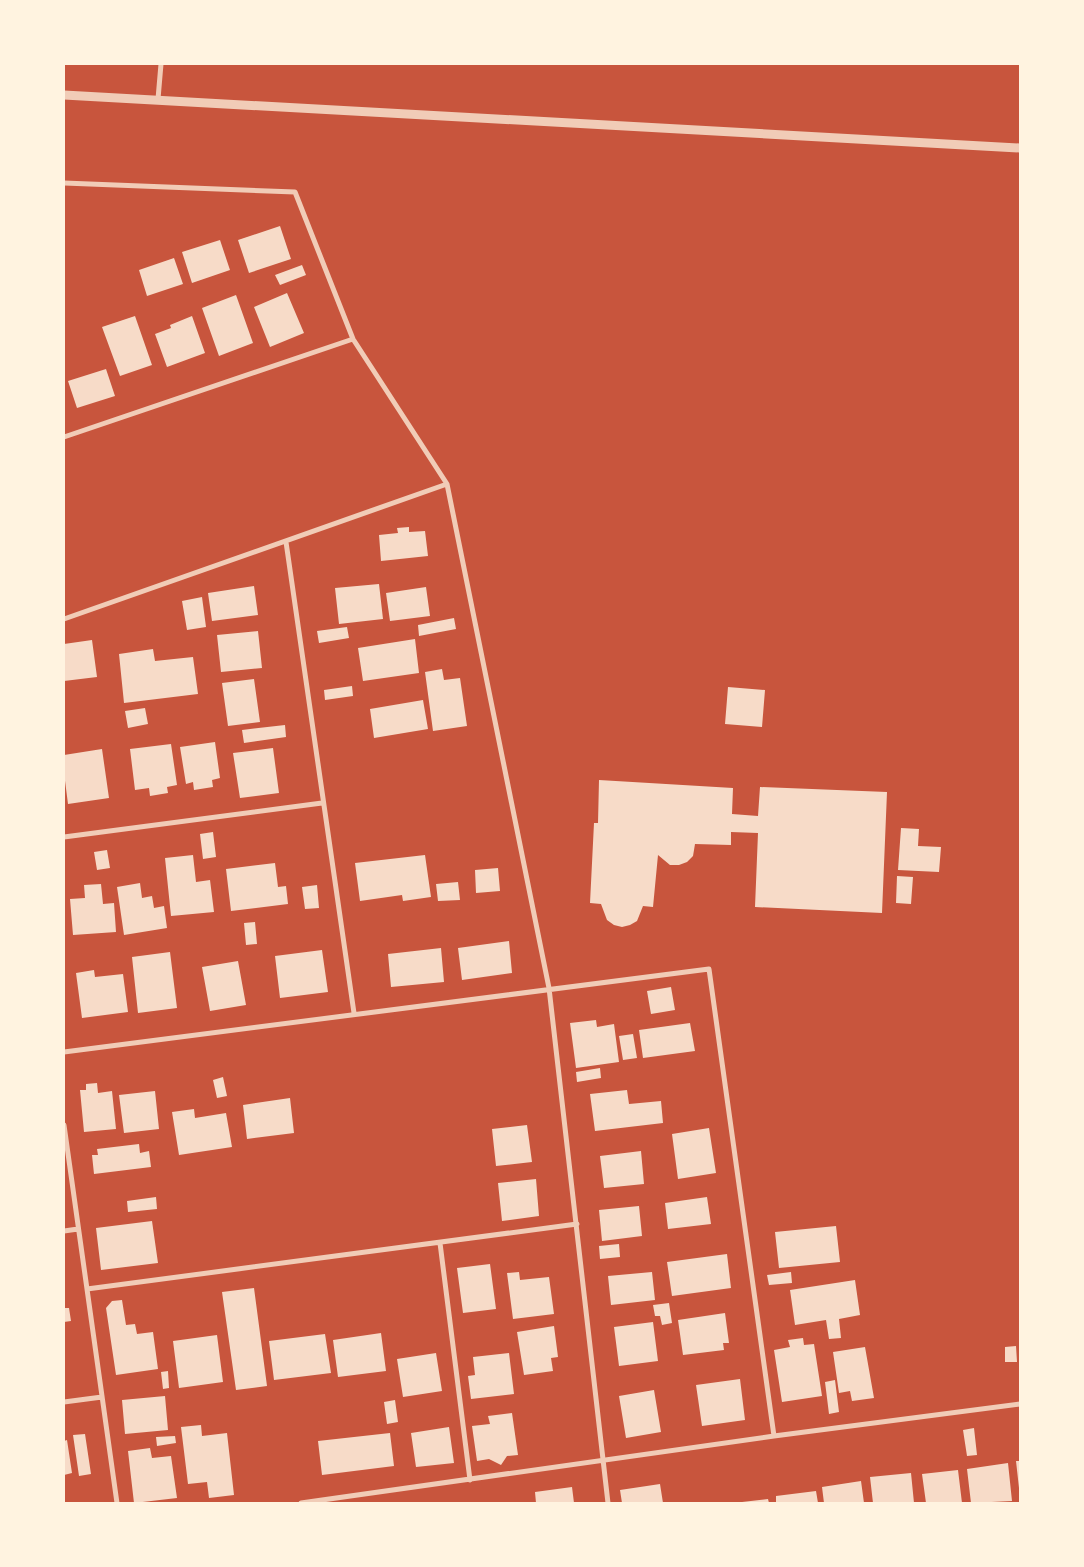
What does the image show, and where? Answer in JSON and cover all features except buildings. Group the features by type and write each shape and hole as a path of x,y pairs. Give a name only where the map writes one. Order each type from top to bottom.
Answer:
{"street":[{"path":"158,99 161,64"},
{"path":"64,95 1020,148"},
{"path":"64,183 295,192 353,339 447,484 549,988 608,1503"},
{"path":"64,437 353,339"},
{"path":"64,619 447,484"},
{"path":"286,542 322,803 354,1013"},
{"path":"64,837 322,803"},
{"path":"64,1052 354,1013 709,969 774,1436"},
{"path":"64,1125 117,1503"},
{"path":"87,1289 577,1224"},
{"path":"64,1231 78,1229"},
{"path":"440,1243 470,1480"},
{"path":"64,1402 102,1397"},
{"path":"301,1503 603,1462 774,1436 1020,1404"}]}
